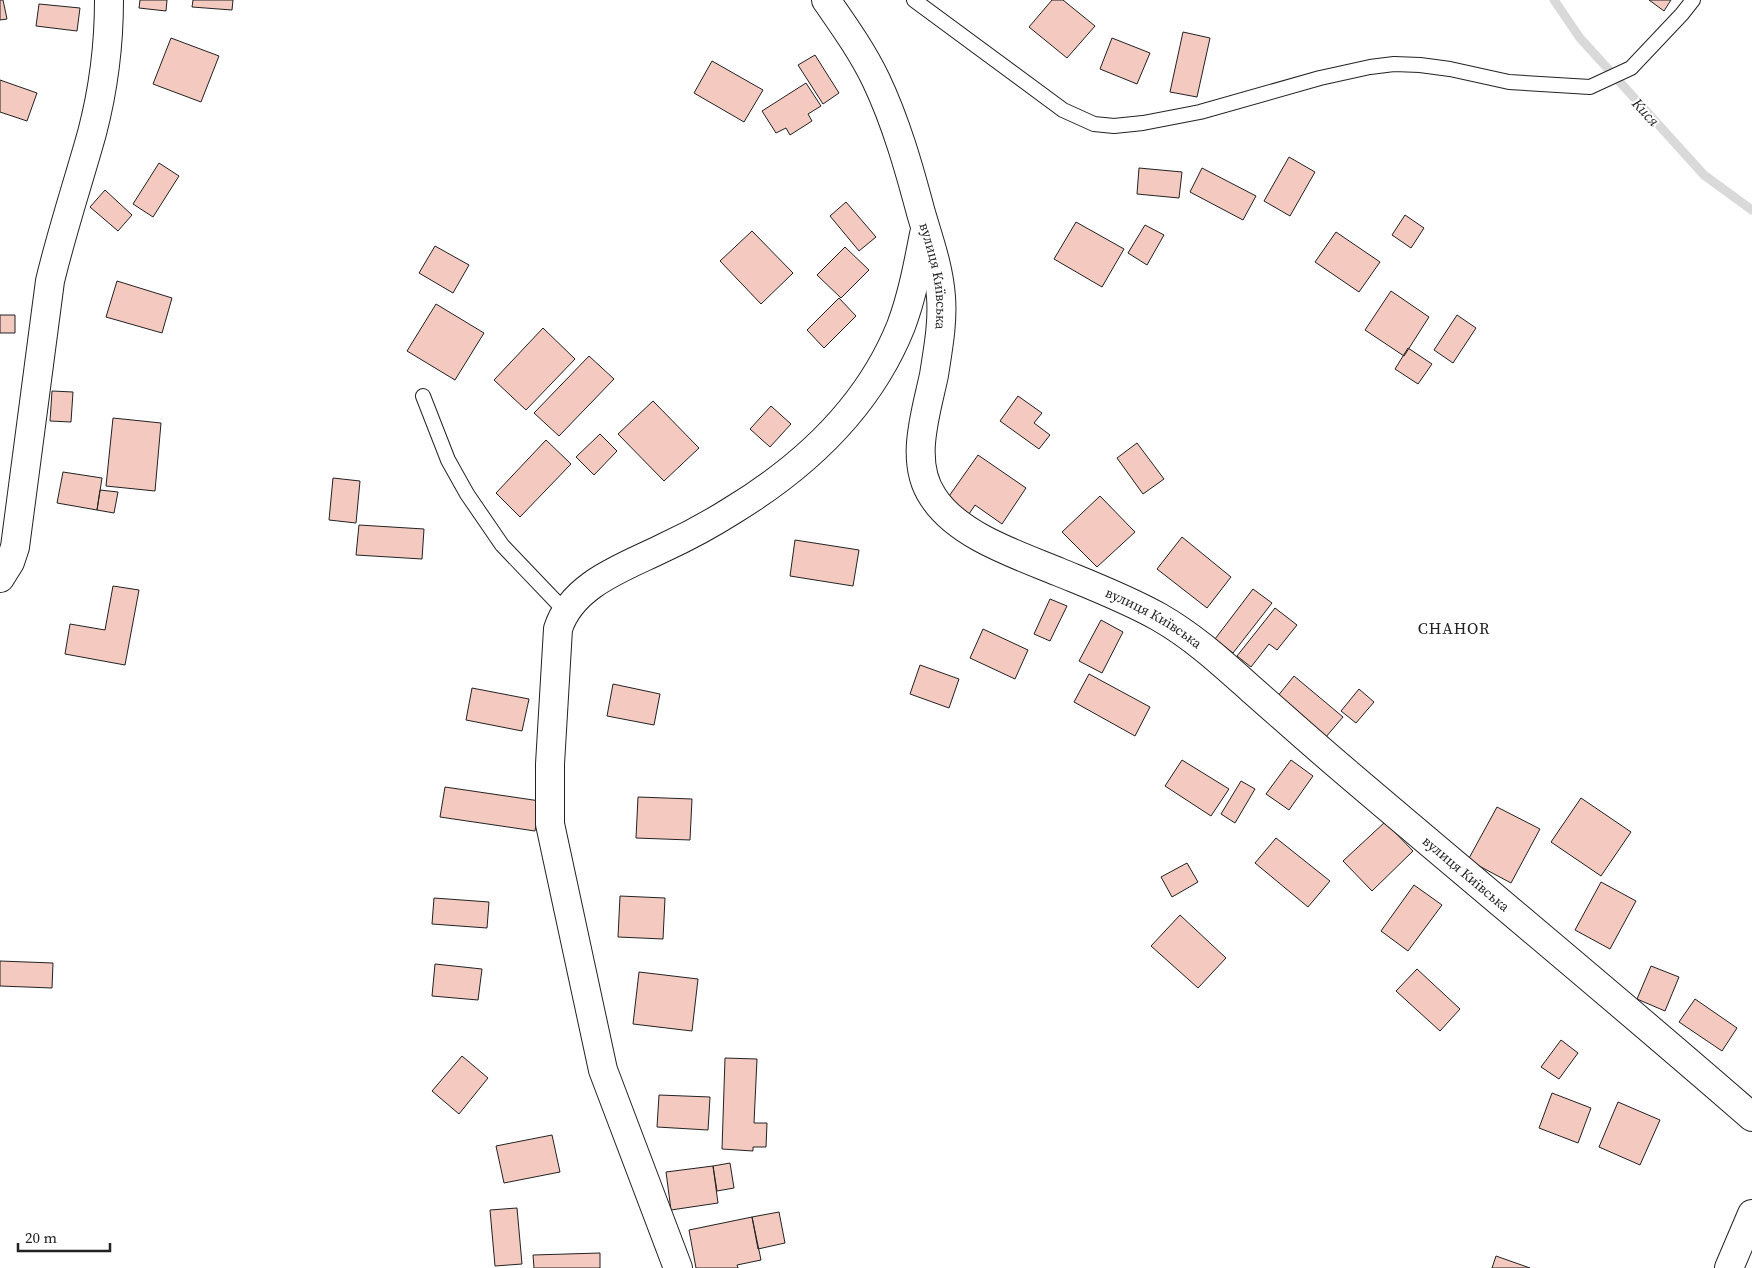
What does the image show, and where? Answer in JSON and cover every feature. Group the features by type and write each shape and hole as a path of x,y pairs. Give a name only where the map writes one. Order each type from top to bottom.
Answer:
{"street":[{"path":"0,578 10,562 15,547 50,282 59,242 92,132 104,68 109,0"},
{"name":"вулиця Київська","path":"826,0 850,34 876,80 894,124 909,168 938,275 942,311 921,448 921,461 926,484 935,501 954,518 983,538 1019,556 1145,609 1196,641 1320,750 1526,922 1752,1117"},
{"path":"678,1268 603,1070 550,824 550,764 556,640 565,611 581,595 610,574 692,534 734,510 776,480 813,450 844,420 869,388 888,356 901,325 915,277 926,228"},
{"path":"1729,1268 1752,1214"}],"lane":[{"path":"914,0 982,48 1063,110 1084,120 1105,125 1125,126 1186,115 1251,99 1320,78 1370,67 1394,64 1450,69 1509,82 1590,87 1631,68 1693,0"},
{"path":"423,396 448,460 502,546 565,611"}],"building":[{"path":"0,0 3,0 7,19 0,20"},
{"path":"140,0 167,0 166,11 139,8"},
{"path":"193,0 233,0 232,10 192,7"},
{"path":"1052,0 1063,0 1095,26 1067,58 1029,27"},
{"path":"1649,0 1671,0 1664,11"},
{"path":"39,4 80,8 77,31 36,26"},
{"path":"1183,32 1210,38 1197,97 1170,92"},
{"path":"171,38 219,56 201,102 153,84"},
{"path":"1112,38 1150,53 1137,84 1100,69"},
{"path":"815,55 839,93 823,104 798,65"},
{"path":"712,61 763,90 744,122 694,93"},
{"path":"0,80 37,93 27,121 0,112"},
{"path":"806,83 821,106 808,114 812,121 790,135 786,128 776,133 762,111"},
{"path":"1289,157 1315,172 1290,216 1264,201"},
{"path":"159,163 179,176 153,217 133,204"},
{"path":"1139,168 1182,172 1179,198 1137,194"},
{"path":"1202,168 1256,196 1243,220 1190,192"},
{"path":"105,190 132,215 118,231 90,207"},
{"path":"846,202 876,237 859,251 830,216"},
{"path":"1405,215 1424,228 1411,248 1392,235"},
{"path":"1076,222 1124,249 1102,287 1054,259"},
{"path":"1145,225 1164,235 1147,265 1128,253"},
{"path":"752,231 793,273 761,304 720,261"},
{"path":"1336,232 1380,262 1359,292 1315,262"},
{"path":"435,246 469,265 453,293 419,273"},
{"path":"845,247 869,270 841,298 817,275"},
{"path":"117,281 172,298 162,333 106,317"},
{"path":"1391,291 1429,317 1404,356 1365,330"},
{"path":"839,298 856,316 824,348 807,330"},
{"path":"436,304 484,333 455,380 407,351"},
{"path":"0,315 15,315 15,333 0,333"},
{"path":"1457,315 1476,328 1453,363 1434,350"},
{"path":"543,328 575,359 526,410 494,380"},
{"path":"1408,348 1432,364 1418,384 1395,369"},
{"path":"589,356 614,379 559,436 534,413"},
{"path":"52,391 73,392 71,422 50,421"},
{"path":"1018,396 1042,413 1034,423 1050,435 1039,449 1000,421"},
{"path":"653,401 699,448 664,481 618,434"},
{"path":"771,406 791,424 770,447 750,429"},
{"path":"113,418 161,423 155,491 106,486"},
{"path":"600,434 617,451 594,475 576,457"},
{"path":"546,440 571,464 520,517 496,493"},
{"path":"1137,443 1164,479 1143,494 1117,458"},
{"path":"978,455 1026,488 1002,524 975,505 969,514 947,499"},
{"path":"63,472 102,478 97,510 57,503"},
{"path":"333,478 360,481 356,523 329,520"},
{"path":"100,490 118,492 114,513 97,510"},
{"path":"1100,496 1135,532 1097,567 1062,532"},
{"path":"359,525 424,529 422,559 356,555"},
{"path":"1182,537 1231,577 1207,608 1157,569"},
{"path":"795,540 859,550 853,586 790,576"},
{"path":"113,586 139,590 125,665 65,654 70,624 105,630"},
{"path":"1253,589 1272,603 1233,653 1215,639"},
{"path":"1050,599 1067,606 1050,641 1034,634"},
{"path":"1275,608 1297,625 1277,650 1269,644 1251,667 1237,656"},
{"path":"1101,620 1123,632 1102,673 1079,661"},
{"path":"983,629 1028,650 1015,679 970,658"},
{"path":"920,665 959,679 949,708 910,694"},
{"path":"1089,674 1150,707 1135,736 1074,702"},
{"path":"1294,676 1343,717 1325,738 1277,697"},
{"path":"613,684 660,694 654,725 607,716"},
{"path":"472,688 529,699 522,731 466,720"},
{"path":"1359,689 1374,702 1356,723 1341,711"},
{"path":"1182,760 1229,789 1211,816 1165,786"},
{"path":"1291,760 1313,776 1289,810 1266,794"},
{"path":"1241,781 1255,789 1235,823 1221,814"},
{"path":"445,787 540,801 535,831 440,817"},
{"path":"638,797 692,799 690,840 636,838"},
{"path":"1581,798 1631,832 1601,876 1551,842"},
{"path":"1497,807 1540,829 1511,883 1468,860"},
{"path":"1385,822 1413,851 1372,891 1343,861"},
{"path":"1276,838 1330,881 1308,907 1255,863"},
{"path":"1187,863 1198,882 1172,897 1161,877"},
{"path":"1601,882 1636,901 1610,949 1575,930"},
{"path":"1414,885 1442,905 1408,951 1381,931"},
{"path":"620,896 665,898 663,939 618,937"},
{"path":"434,898 489,902 487,928 432,924"},
{"path":"1180,915 1226,958 1198,988 1151,946"},
{"path":"0,961 53,963 52,988 0,986"},
{"path":"435,964 482,969 478,1000 432,996"},
{"path":"1651,966 1679,977 1665,1011 1637,999"},
{"path":"1417,969 1460,1009 1440,1031 1396,991"},
{"path":"639,972 698,979 692,1031 633,1024"},
{"path":"1695,999 1737,1028 1722,1051 1679,1022"},
{"path":"1561,1040 1578,1053 1559,1079 1541,1067"},
{"path":"462,1056 488,1078 459,1114 432,1091"},
{"path":"725,1058 757,1059 754,1123 767,1123 766,1147 753,1147 753,1151 722,1149"},
{"path":"1552,1093 1591,1108 1578,1143 1539,1128"},
{"path":"659,1095 710,1097 708,1130 657,1127"},
{"path":"1618,1102 1660,1120 1640,1165 1599,1147"},
{"path":"552,1135 560,1172 504,1183 496,1146"},
{"path":"730,1163 734,1188 717,1191 713,1166"},
{"path":"713,1166 718,1203 671,1210 666,1172"},
{"path":"517,1208 522,1264 495,1266 490,1210"},
{"path":"779,1212 785,1243 758,1249 752,1217"},
{"path":"752,1217 761,1260 737,1265 738,1268 696,1268 689,1230"},
{"path":"600,1253 600,1268 534,1268 533,1255"},
{"path":"1496,1256 1530,1268 1492,1268"}],"waterway":[{"name":"Кися","path":"1554,0 1580,38 1704,175 1752,210"}],"district":[{"name":"CHAHOR","path":"1454,628"}]}
